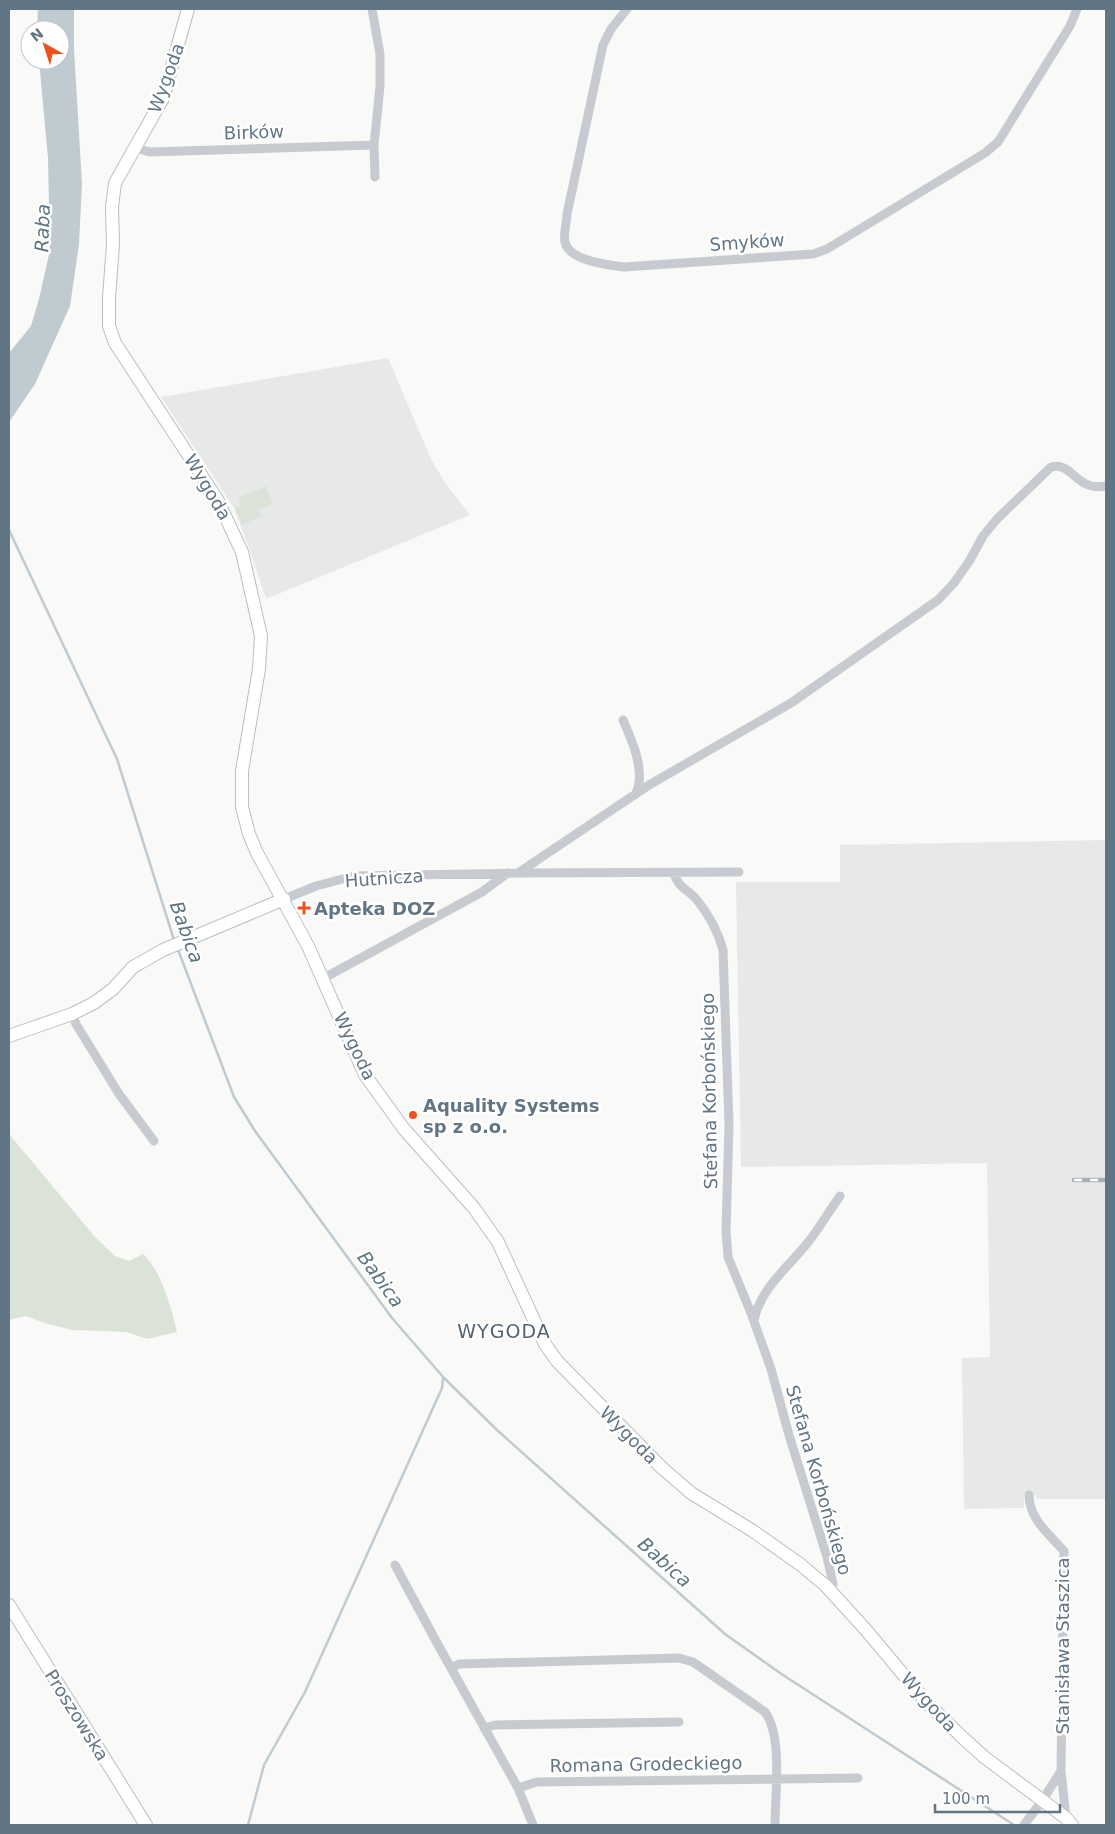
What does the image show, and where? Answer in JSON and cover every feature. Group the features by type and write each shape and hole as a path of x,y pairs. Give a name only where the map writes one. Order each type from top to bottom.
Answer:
{"street":[{"name":"Wygoda","path":"188,9 179,47 163,98 116,183 113,199 113,244 108,326 115,343 218,499 242,552 261,636 259,669 242,771 242,807 249,834 257,853 284,899 324,978 350,1042 366,1075 404,1129 474,1208 498,1242 545,1344 557,1361 661,1467 691,1493 753,1531 801,1565 831,1592 927,1702 962,1737 984,1757 1042,1801"},
{"path":"372,9 380,54 380,86 374,145 375,177"},
{"name":"Smyków","path":"627,9 611,29 603,45 568,214 565,242 568,249 578,256 596,263 624,267 813,254 827,249 985,153 998,142 1070,26 1077,9"},
{"name":"Birków","path":"136,148 150,152 374,145"},
{"path":"518,873 672,771 791,703 938,600 954,583 970,560 983,536 997,519 1050,467 1064,467 1085,484 1106,486"},
{"path":"623,720 635,748 639,788 634,795"},
{"name":"Hutnicza","path":"9,1036 72,1014 94,1003 113,989 133,967 163,950 316,886 354,876 739,872"},
{"name":"Stefana Korbońskiego","path":"674,873 676,882 696,899 718,932 723,950 729,1124 726,1231 728,1257 754,1320 771,1369 788,1435 827,1557 832,1584 831,1592"},
{"path":"324,978 482,892 508,874"},
{"path":"72,1014 76,1024 119,1094 154,1141"},
{"path":"754,1320 760,1300 771,1284 810,1240 840,1196"},
{"name":"Stanisława Staszica","path":"1029,1495 1029,1504 1036,1519 1064,1551 1061,1771 1069,1822"},
{"path":"395,1564 518,1788 533,1825"},
{"name":"Proszowska","path":"9,1605 146,1825"},
{"path":"451,1668 459,1664 679,1658 694,1662 765,1712 773,1727 776,1745 775,1825"},
{"path":"484,1728 495,1725 679,1722"},
{"path":"1026,1823 1061,1771"},
{"name":"Romana Grodeckiego","path":"518,1788 537,1782 858,1778"},
{"path":"1042,1801 1069,1822"}],"shaded area":[{"path":"38,9 74,9 74,49 82,184 79,244 70,306 35,384 9,422 9,353 31,326 50,250 48,158 40,70 70,70 70,20 37,20"},
{"path":"388,358 431,459 446,484 470,515 266,599 234,508 161,397"},
{"path":"266,486 273,504 258,510 261,516 242,525 235,508 241,506 238,498"},
{"path":"1106,840 1106,1499 1037,1499 1036,1495 1029,1495 1024,1496 1024,1508 964,1509 962,1358 990,1357 987,1163 741,1167 736,882 840,882 840,845"},
{"path":"9,1134 95,1237 115,1256 129,1261 143,1254 150,1261 165,1290 177,1332 147,1339 127,1332 72,1330 26,1316 9,1320"}],"waterway":[{"name":"Babica","path":"9,530 117,759 174,940"},
{"name":"Babica","path":"177,947 234,1097 255,1131 392,1318 444,1378 497,1430 725,1634 780,1673 1014,1825"},
{"path":"248,1825 264,1765 305,1692 442,1388 443,1379"}],"railway":[{"path":"1074,1180 1106,1180"}],"place":[{"name":"Apteka DOZ","path":"304,908"},
{"name":"Aquality Systems sp z o.o.","path":"413,1115"}],"district":[{"name":"WYGODA","path":"504,1331"}],"water label":[{"name":"Raba","path":"42,228"}]}
